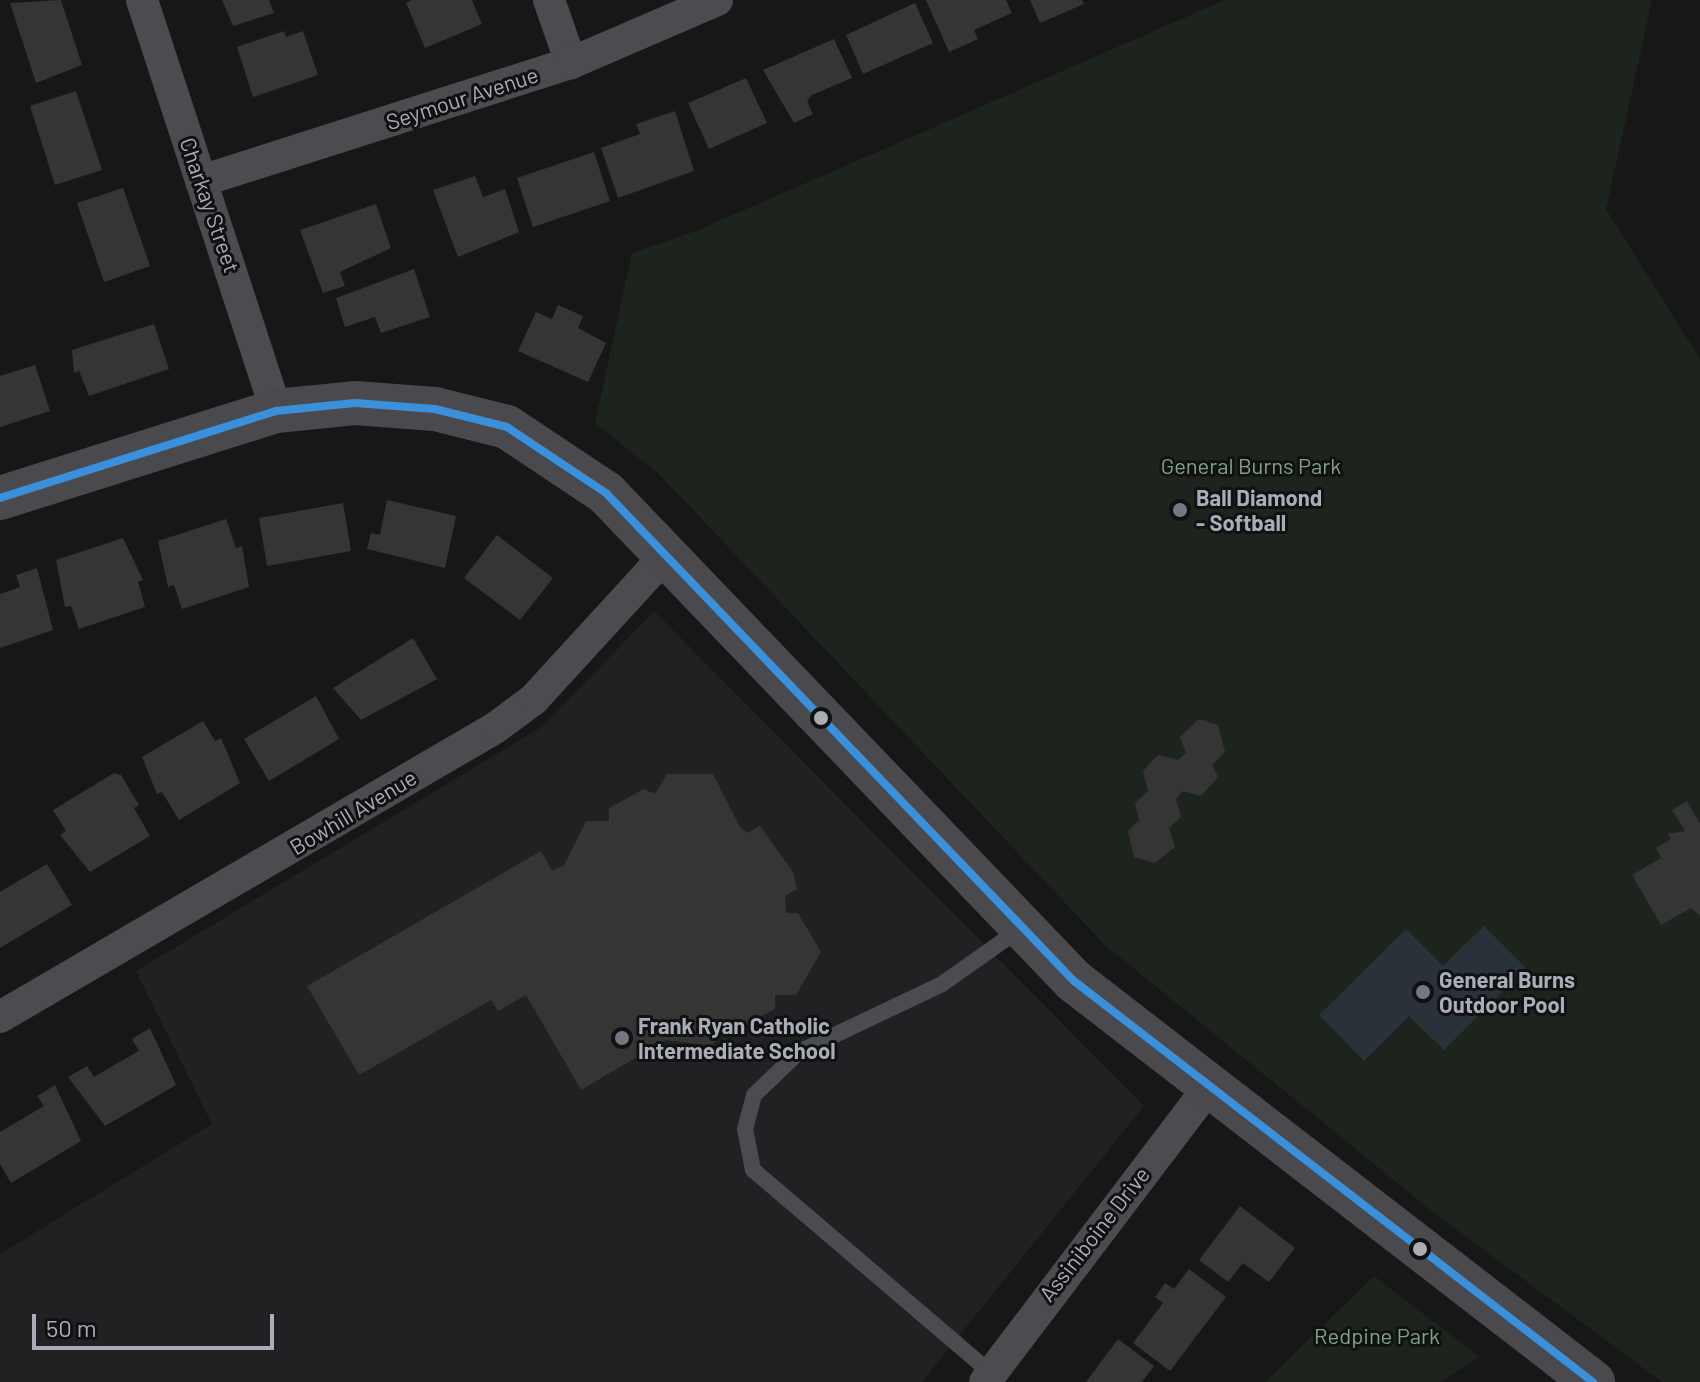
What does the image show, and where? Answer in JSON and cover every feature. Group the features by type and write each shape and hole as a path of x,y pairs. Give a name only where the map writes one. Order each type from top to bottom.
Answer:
{"street":[{"name":"Charkay Street","path":"142,0 276,411"},
{"path":"549,0 571,63"},
{"name":"Seymour Avenue","path":"201,181 571,63 717,0"},
{"path":"0,498 276,411 355,403 422,408 507,427 606,493 1020,929 1207,1089 1593,1382"},
{"name":"Bowhill Avenue","path":"0,1017 495,728 534,699 666,555"},
{"name":"Assiniboine Drive","path":"988,1377 1207,1089"}],"lane":[{"path":"988,1377 753,1170 745,1129 754,1095 799,1052 942,984 1020,929"}],"shaded area":[{"name":"Frank Ryan Catholic Intermediate School","path":"654,611 1144,1106 922,1382 0,1382 0,1254 212,1124 136,971 543,726"},
{"name":"General Burns Outdoor Pool","path":"1484,926 1526,968 1444,1050 1409,1016 1364,1061 1319,1015 1406,929 1443,966"}],"green space":[{"name":"General Burns Park","path":"1225,0 1652,0 1606,209 1700,359 1700,1382 1662,1382 1428,1208 1105,945 660,475 595,423 632,253 696,231"},
{"name":"Redpine Park","path":"1374,1276 1480,1357 1440,1382 1265,1382"}],"building":[{"path":"61,0 82,65 36,83 10,3"},
{"path":"222,0 269,0 274,13 233,26"},
{"path":"412,0 472,0 482,24 425,48 406,3"},
{"path":"926,0 1006,0 1012,13 974,30 978,39 949,52"},
{"path":"1030,0 1082,0 1084,4 1040,23"},
{"path":"915,3 933,43 863,74 846,35"},
{"path":"284,31 286,37 303,31 318,75 253,97 237,47"},
{"path":"834,39 852,78 812,95 807,101 813,114 794,123 763,70"},
{"path":"746,78 767,123 709,149 688,103"},
{"path":"76,91 102,170 55,185 30,106"},
{"path":"675,111 694,171 618,198 601,148 640,134 636,124"},
{"path":"594,152 610,201 533,227 517,178"},
{"path":"475,176 483,197 505,189 519,232 458,257 433,190"},
{"path":"123,188 150,266 104,282 77,203"},
{"path":"376,204 391,248 340,272 345,286 323,293 300,230"},
{"path":"414,269 430,317 381,333 375,317 345,327 336,298"},
{"path":"558,305 583,316 578,328 606,343 588,382 518,351 536,312 552,319"},
{"path":"154,324 169,369 89,396 79,371 74,373 72,350"},
{"path":"35,365 50,411 0,427 0,376"},
{"path":"387,500 456,516 445,568 367,549 371,533 380,535"},
{"path":"343,503 351,551 267,566 259,518"},
{"path":"226,519 236,548 242,546 249,587 182,609 174,585 168,587 158,541"},
{"path":"497,535 553,578 520,620 464,578"},
{"path":"123,538 143,580 138,582 145,607 79,629 71,606 65,607 56,560"},
{"path":"37,568 53,630 0,648 0,594 20,587 16,575"},
{"path":"413,638 437,679 361,720 333,688"},
{"path":"316,696 339,739 269,781 244,739"},
{"path":"1199,719 1218,725 1225,752 1212,765 1218,777 1201,796 1183,791 1176,799 1181,817 1169,828 1175,847 1155,863 1134,857 1128,831 1139,820 1135,803 1148,791 1143,771 1158,755 1178,760 1186,753 1180,737"},
{"path":"203,721 215,741 221,738 240,783 179,820 162,792 157,794 142,757"},
{"path":"114,773 121,775 139,805 134,808 150,836 90,872 60,835 66,831 53,810"},
{"path":"667,774 713,774 740,827 748,833 760,826 793,872 797,889 785,896 786,913 798,913 821,952 796,995 775,995 775,1009 739,1028 728,1023 712,1046 666,1040 581,1090 526,995 498,1011 491,1000 359,1075 307,986 541,851 552,871 564,865 586,821 609,821 609,808 644,789 655,794"},
{"path":"1687,801 1700,824 1700,916 1691,908 1661,925 1632,875 1661,858 1656,848 1671,839 1668,834 1685,831 1672,810"},
{"path":"47,864 72,905 0,948 0,892"},
{"path":"150,1028 176,1085 105,1126 68,1077 87,1066 94,1077 139,1051 132,1039"},
{"path":"55,1085 81,1141 11,1183 0,1164 0,1132 44,1106 37,1096"},
{"path":"1240,1206 1295,1248 1269,1282 1243,1263 1228,1282 1199,1260"},
{"path":"1189,1269 1226,1297 1170,1371 1133,1343 1163,1303 1155,1297 1165,1283 1174,1289"},
{"path":"1118,1339 1154,1366 1142,1382 1086,1382"}],"transit line":[{"path":"0,498 276,411 355,403 435,409 507,427 606,493 1074,981 1593,1382"}],"place":[{"name":"Ball Diamond - Softball","path":"1180,510"},
{"name":"General Burns Outdoor Pool","path":"1423,992"},
{"name":"Frank Ryan Catholic Intermediate School","path":"622,1038"}]}
